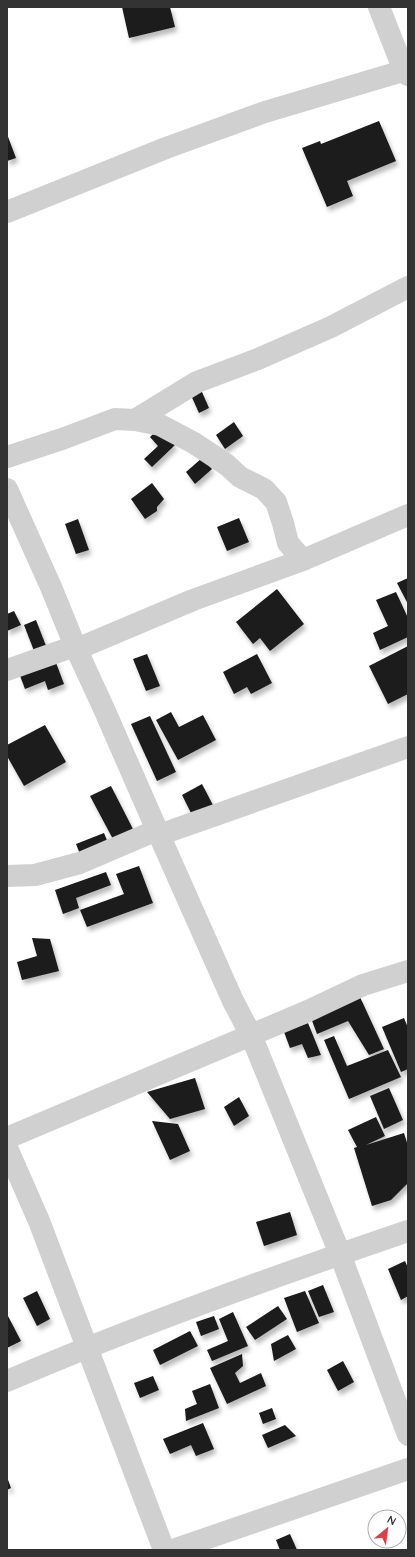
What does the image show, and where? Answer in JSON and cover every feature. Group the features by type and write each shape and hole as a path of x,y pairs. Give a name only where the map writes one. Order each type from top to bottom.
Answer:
{"street":[{"path":"7,212 166,148 405,64 379,7"},
{"path":"135,420 197,382 258,359 331,327 408,287"},
{"path":"7,457 62,439 115,419 135,420 160,425 194,443 227,465 240,477 264,489 276,502 288,543 303,560"},
{"path":"7,489 233,1001 251,1035 340,1254 408,1435"},
{"path":"7,670 76,648 193,600 303,560 408,515"},
{"path":"7,876 35,875 80,863 158,832 408,747"},
{"path":"7,1138 308,1011 363,985 408,971"},
{"path":"7,1148 39,1221 164,1550"},
{"path":"7,1381 87,1347 340,1254 408,1231"},
{"path":"173,1550 408,1469"}],"building":[{"path":"122,7 170,7 175,27 129,38"},
{"path":"379,121 396,161 347,181 353,196 327,207 302,148 320,141 321,144"},
{"path":"7,134 16,158 7,161"},
{"path":"202,392 209,408 199,413 190,393"},
{"path":"234,422 243,436 225,449 216,435"},
{"path":"159,428 175,445 152,467 144,459 158,446 150,437"},
{"path":"202,458 212,469 195,484 186,472"},
{"path":"152,483 164,499 157,507 157,511 145,519 131,499"},
{"path":"239,518 249,542 227,551 217,527"},
{"path":"78,519 89,550 76,554 65,524"},
{"path":"408,578 408,604 397,583"},
{"path":"277,589 304,624 270,651 260,638 253,644 236,622"},
{"path":"396,592 408,618 408,637 380,650 373,633 388,626 376,600"},
{"path":"14,611 21,625 7,631 7,614"},
{"path":"36,620 48,651 36,656 24,625"},
{"path":"408,646 408,694 388,704 369,666"},
{"path":"147,654 160,686 146,691 133,659"},
{"path":"257,654 272,683 251,694 247,687 234,694 223,672"},
{"path":"55,660 64,684 48,690 45,681 25,689 19,673"},
{"path":"171,712 179,727 203,715 216,740 178,760 156,720"},
{"path":"150,716 176,772 157,781 131,724"},
{"path":"45,725 66,762 24,786 7,756 7,745"},
{"path":"202,784 215,809 194,819 182,795"},
{"path":"111,786 134,831 114,841 90,796"},
{"path":"104,833 108,843 80,854 76,844"},
{"path":"139,866 153,903 87,927 80,910 124,894 116,874"},
{"path":"106,872 111,885 76,898 79,908 63,914 55,890"},
{"path":"32,938 50,939 59,971 22,980 17,962 37,956"},
{"path":"360,997 384,1049 369,1055 348,1021 317,1034 311,1018"},
{"path":"404,1018 408,1028 408,1069 401,1072 382,1027"},
{"path":"308,1023 321,1055 308,1058 302,1044 290,1048 284,1032"},
{"path":"334,1036 347,1066 388,1050 401,1077 349,1099 324,1040"},
{"path":"195,1078 205,1109 170,1119 147,1092"},
{"path":"389,1088 403,1120 384,1129 370,1096"},
{"path":"239,1097 249,1116 234,1126 224,1107"},
{"path":"376,1117 385,1136 366,1145 404,1133 408,1146 408,1183 391,1200 372,1206 354,1148 357,1147 348,1130"},
{"path":"152,1121 178,1124 190,1151 170,1160"},
{"path":"290,1212 297,1235 264,1246 256,1222"},
{"path":"405,1261 408,1268 408,1296 401,1300 388,1269"},
{"path":"323,1285 334,1312 319,1317 308,1291"},
{"path":"37,1291 50,1319 37,1326 23,1298"},
{"path":"305,1291 319,1323 297,1332 284,1298"},
{"path":"278,1306 287,1319 255,1340 246,1327"},
{"path":"233,1312 248,1346 212,1361 207,1350 228,1341 219,1319"},
{"path":"8,1316 21,1341 7,1348 7,1317"},
{"path":"214,1316 219,1329 201,1336 196,1322"},
{"path":"190,1331 198,1346 160,1365 153,1350"},
{"path":"288,1335 296,1349 274,1361 271,1344"},
{"path":"242,1354 243,1366 235,1373 240,1383 261,1373 266,1386 227,1404 210,1368"},
{"path":"343,1361 354,1382 338,1391 327,1370"},
{"path":"153,1376 159,1390 140,1398 134,1383"},
{"path":"210,1384 219,1408 186,1421 185,1409 197,1404 192,1391"},
{"path":"272,1408 276,1419 263,1424 259,1413"},
{"path":"203,1423 214,1449 196,1456 191,1445 170,1454 163,1439"},
{"path":"285,1425 296,1436 268,1448 262,1435"},
{"path":"7,1477 11,1488 7,1490"},
{"path":"290,1534 297,1550 280,1550 276,1540"}]}
